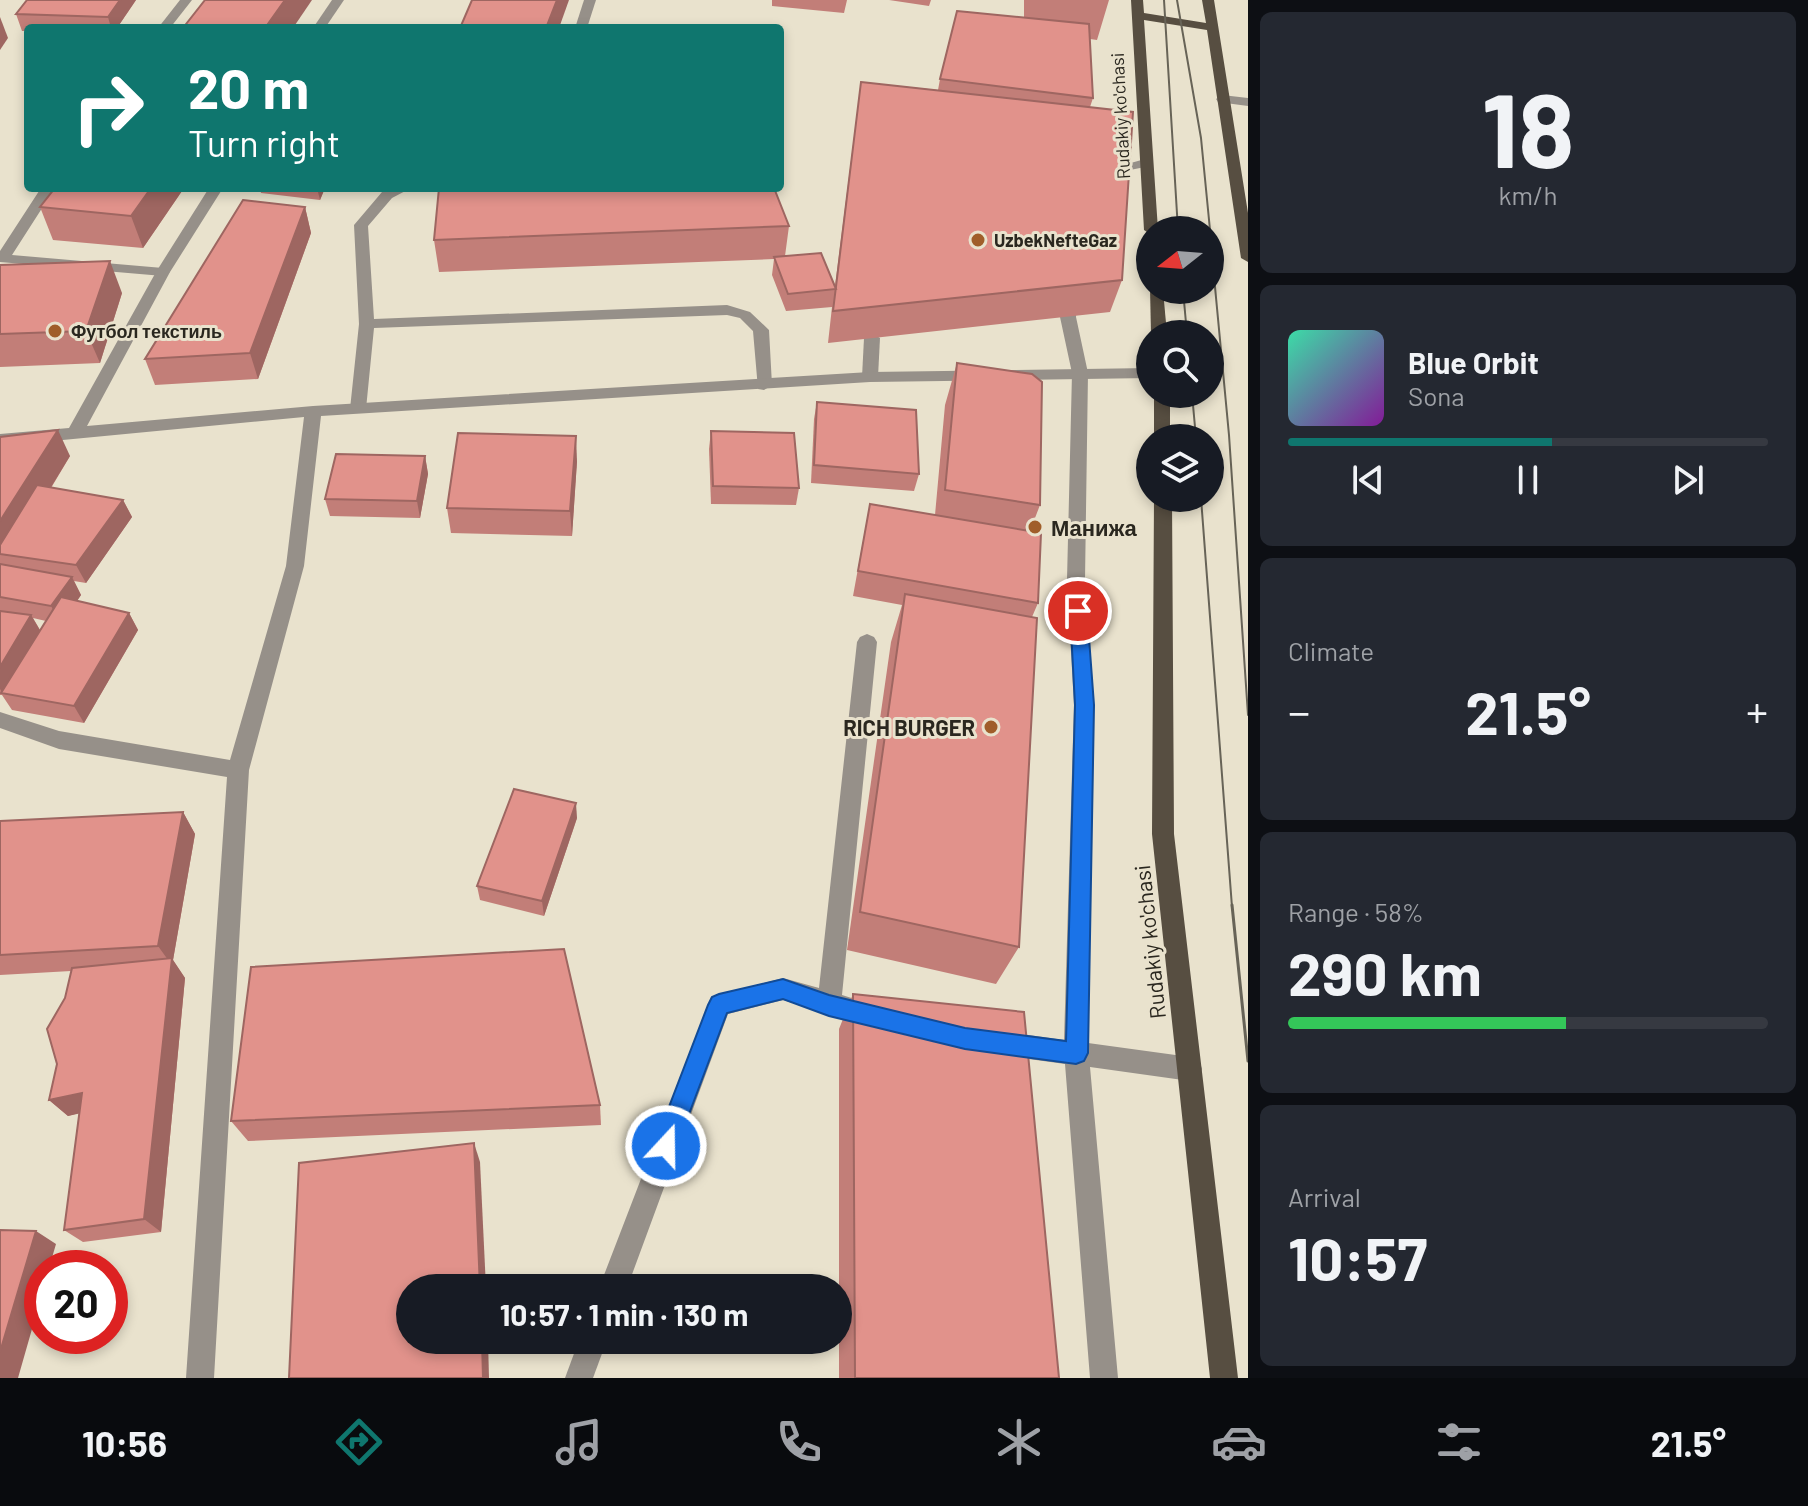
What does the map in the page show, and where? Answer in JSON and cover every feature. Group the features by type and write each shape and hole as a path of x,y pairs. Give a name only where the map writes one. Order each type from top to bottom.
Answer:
{"main road":[{"name":"Rudakiy ko'chasi","path":"1137,0 1150,216"},
{"path":"1208,0 1248,258"},
{"path":"1139,16 1210,27"},
{"name":"Rudakiy ko'chasi","path":"1163,512 1163,834 1224,1378"}],"street":[{"path":"167,24 186,0"},
{"path":"322,24 338,0"},
{"path":"582,24 590,0"},
{"path":"1222,99 1248,102"},
{"path":"1120,168 1145,163"},
{"path":"45,192 1,258 163,272"},
{"path":"76,431 163,272 213,192"},
{"path":"358,409 367,324 361,225 387,195 394,192"},
{"path":"1069,271 1068,317 1080,373 1076,580 1084,705 1076,1053 1104,1378"},
{"path":"367,324 727,310 745,315 761,330 764,385"},
{"path":"870,377 872,338"},
{"path":"0,440 313,411 870,377 1136,373"},
{"path":"200,1378 238,770 295,566 313,411"},
{"path":"829,1005 867,642"},
{"path":"0,720 59,740 238,770"},
{"path":"618,1274 719,1005 783,989 829,1005 889,1020"},
{"path":"979,1040 1190,1069"},
{"path":"579,1378 588,1354"}],"building":[{"path":"27,0 120,0 108,17 16,14"},
{"path":"205,0 285,0 268,24 186,24"},
{"path":"472,0 557,0 548,24 462,24"},
{"path":"957,11 1089,24 1093,98 940,79"},
{"name":"UzbekNefteGaz","path":"861,82 1133,112 1122,280 833,311"},
{"path":"52,192 148,192 131,216 40,207"},
{"path":"439,192 776,192 789,226 434,240"},
{"path":"243,200 305,207 250,353 145,359"},
{"path":"821,253 836,289 788,294 774,257"},
{"path":"110,261 86,331 0,334 0,265"},
{"path":"957,363 1032,374 1042,382 1040,505 945,490"},
{"path":"817,402 916,410 919,474 814,465"},
{"path":"58,430 0,521 0,437"},
{"path":"711,431 794,433 799,488 713,486"},
{"path":"458,433 576,436 570,511 447,508"},
{"path":"336,454 425,456 417,501 325,499"},
{"path":"37,485 123,500 76,565 0,554 0,545"},
{"path":"870,504 1041,533 1038,603 858,571"},
{"path":"0,564 72,577 51,606 0,597"},
{"path":"905,594 1037,618 1019,947 860,912"},
{"path":"61,597 129,613 74,706 1,693"},
{"path":"0,611 31,615 0,667"},
{"path":"514,789 576,803 542,901 477,886"},
{"path":"183,812 158,946 0,955 0,821"},
{"path":"564,949 600,1105 231,1121 251,967"},
{"path":"172,958 144,1219 64,1230 82,1093 49,1100 57,1064 47,1029 65,998 72,968"},
{"path":"853,994 1024,1012 1059,1378 855,1378"},
{"path":"474,1143 479,1274 396,1274 396,1354 482,1354 483,1378 289,1378 299,1163"},
{"path":"0,1230 36,1231 30,1250 24,1250 24,1271 0,1352"}],"tram line":[{"path":"1164,0 1177,216"},
{"path":"1177,0 1201,138 1209,216"},
{"path":"1184,304 1186,320"},
{"path":"1217,304 1248,715"},
{"path":"1193,408 1195,424"},
{"path":"1202,512 1232,907"},
{"path":"1232,905 1248,1061"}],"place":[{"name":"UzbekNefteGaz","path":"978,240"},
{"name":"Футбол текстиль","path":"55,331"},
{"name":"Манижа","path":"1035,527"},
{"name":"RICH BURGER","path":"991,727"}],"route":[{"path":"666,1146 719,1005 783,989 829,1005 965,1039 1076,1053 1084,705 1078,611"}]}
